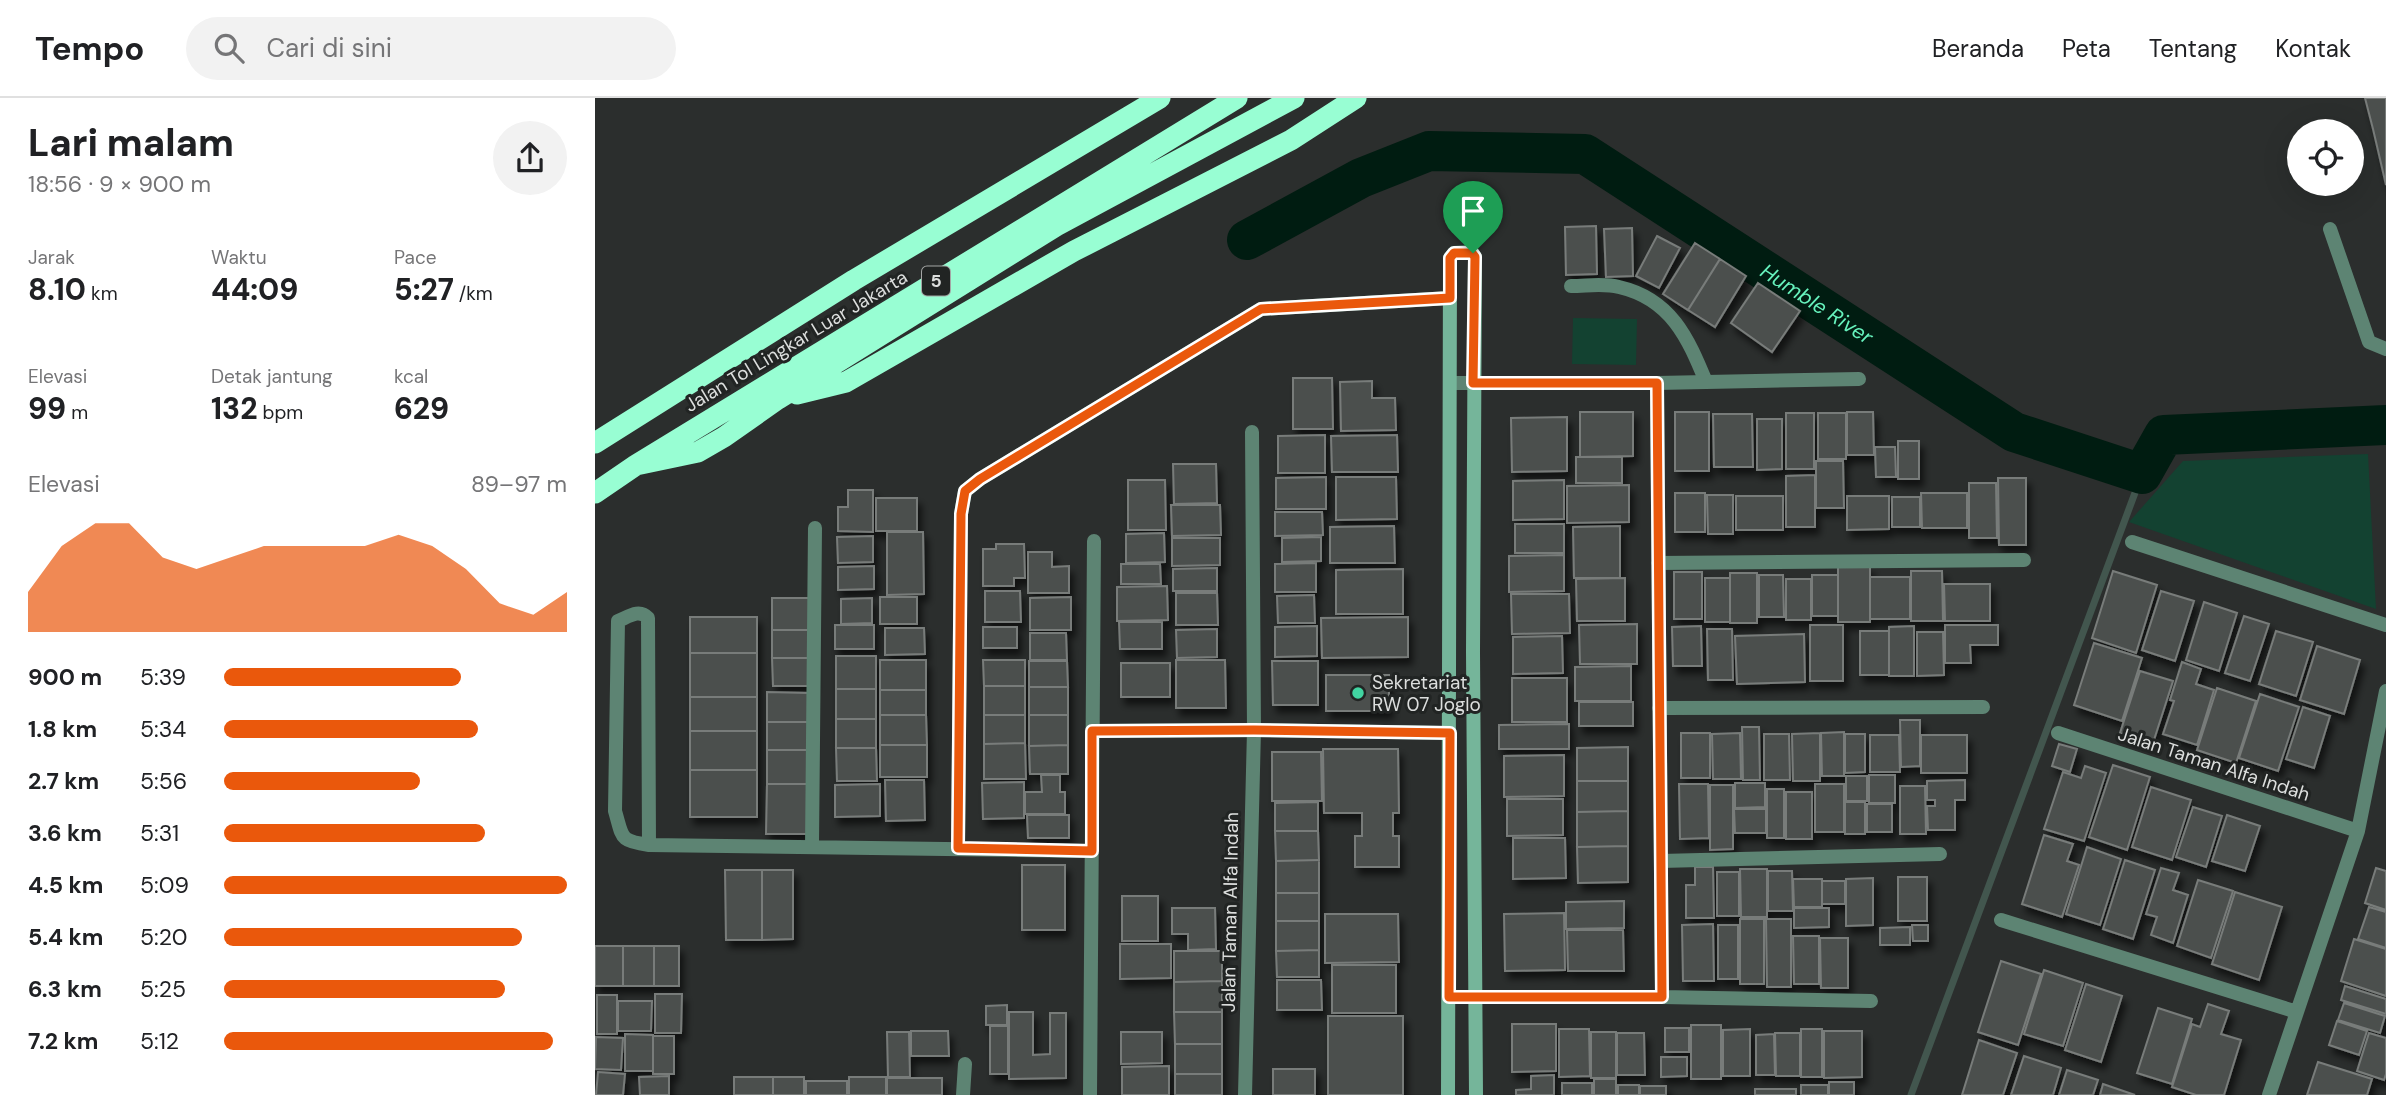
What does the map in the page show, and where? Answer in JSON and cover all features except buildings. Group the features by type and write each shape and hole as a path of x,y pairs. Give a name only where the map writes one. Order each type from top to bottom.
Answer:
{"highway":[{"path":"1097,136 1136,98"},
{"name":"Jalan Tol Lingkar Luar Jakarta","path":"595,443 854,280 1160,98"},
{"name":"Jalan Tol Lingkar Luar Jakarta","path":"595,493 636,465 1237,98"},
{"path":"636,465 698,452 725,437 778,398 1056,226 1294,98"},
{"path":"778,398 846,382 1074,251 1291,140 1356,98"}],"street":[{"path":"2330,229 2369,342 2386,349"},
{"path":"1448,1095 1450,255 1473,253 1476,1095"},
{"path":"1571,286 1621,287 1655,301 1689,340 1706,382"},
{"path":"958,848 961,514 965,491 992,471 1261,309 1450,298"},
{"path":"1450,383 1859,379"},
{"path":"1657,383 1662,997"},
{"name":"Jalan Taman Alfa Indah","path":"1245,1095 1254,730 1252,432"},
{"path":"812,847 815,528"},
{"path":"1090,1095 1094,541"},
{"path":"2131,542 2386,625"},
{"path":"1658,563 2024,560"},
{"path":"649,845 648,618 639,612 618,621 615,811 622,837 631,842 649,845 1092,851"},
{"path":"2269,1095 2358,831 2386,691"},
{"path":"1660,708 1983,707"},
{"path":"1092,731 1450,733"},
{"name":"Jalan Taman Alfa Indah","path":"2058,733 2358,831"},
{"path":"1661,861 1940,854"},
{"path":"2001,920 2297,1012"},
{"path":"1449,997 1871,1001"},
{"path":"963,1095 965,1064"}],"green space":[{"path":"1573,318 1637,319 1636,365 1572,364"},
{"path":"2368,454 2376,609 2129,522 2183,461"}],"waterway":[{"name":"Humble River","path":"1247,240 1361,178 1429,151 1585,154 2014,432 2142,474 2164,435 2386,425"},
{"path":"1911,1095 2142,474"}],"place":[{"name":"Sekretariat RW 07 Joglo","path":"1358,693"}],"route":[{"path":"1473,253 1473,383 1657,383 1662,997 1449,997 1450,733 1092,731 1092,851 958,848 961,514 965,491 980,479 1245,316 1261,309 1450,298 1450,255 1473,253"}]}
